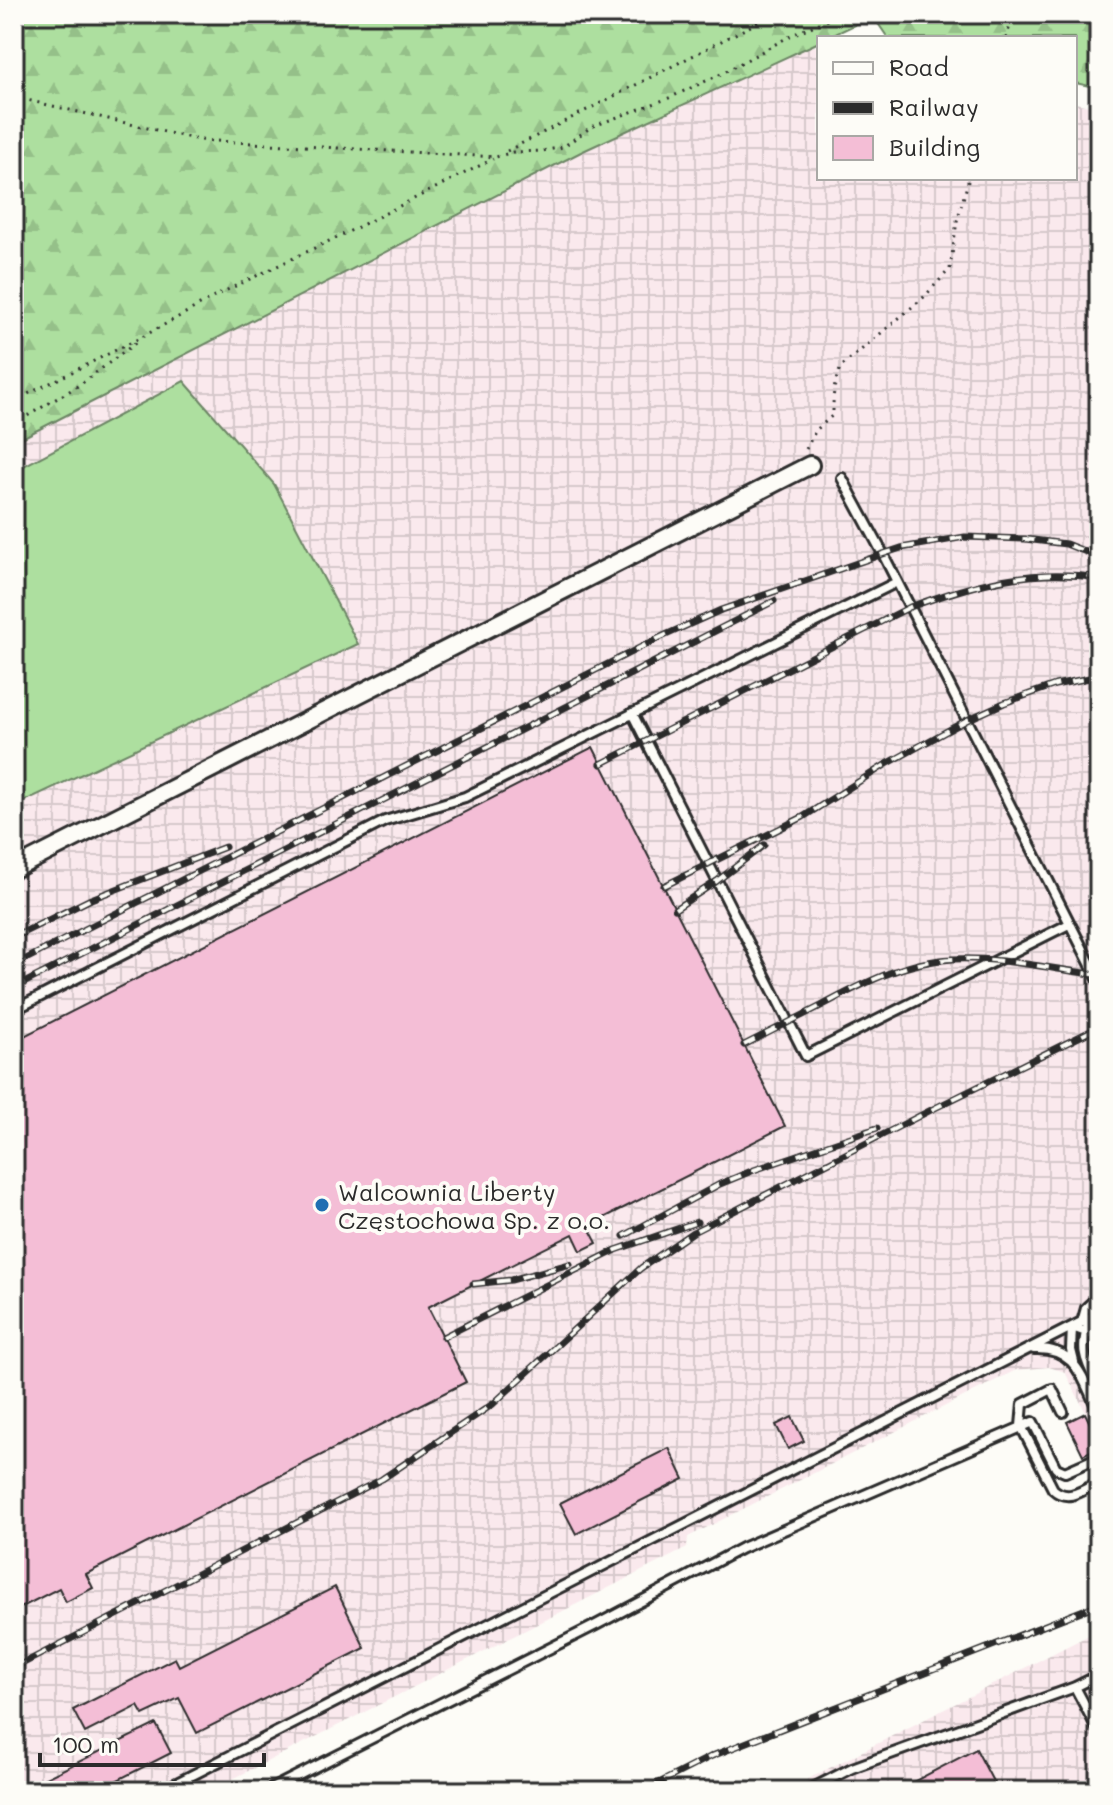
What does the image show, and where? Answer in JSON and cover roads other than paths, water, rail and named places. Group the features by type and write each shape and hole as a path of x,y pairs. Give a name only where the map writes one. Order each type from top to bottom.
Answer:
{"street":[{"path":"14,869 810,465"}],"lane":[{"path":"842,478 1099,981"},
{"path":"14,1010 385,821 465,797 897,582"},
{"path":"632,713 806,1056 1069,924"},
{"path":"1085,1359 1086,1308 1099,1296"},
{"path":"161,1791 1099,1313"},
{"path":"1072,1327 1099,1339"},
{"path":"1072,1327 1070,1342 1074,1362 1099,1412"},
{"path":"1057,1335 1075,1345 1099,1387"},
{"path":"1030,1349 1062,1353 1074,1362"},
{"path":"1063,1412 1052,1389 1023,1404 1021,1426 1053,1489 1060,1495 1072,1496 1099,1482"},
{"path":"267,1791 742,1548 1021,1426 1033,1422 1056,1468 1065,1472 1099,1457"},
{"path":"807,1791 852,1768 1075,1687 1099,1675"},
{"path":"1075,1687 1099,1732"}],"railway":[{"path":"14,965 659,638 721,610 901,548 965,537 1066,544 1099,557"},
{"path":"601,764 910,607 957,591 1026,576 1099,578"},
{"path":"14,988 774,601"},
{"path":"664,886 803,817 885,765 967,720 1055,685 1099,676"},
{"path":"675,909 764,845"},
{"path":"14,937 91,899 225,847"},
{"path":"744,1045 868,982 918,964 953,959 989,960 1099,975"},
{"path":"14,1668 382,1479 493,1404 641,1268 693,1232 1099,1027"},
{"path":"624,1236 720,1184 877,1128"},
{"path":"443,1337 616,1250 697,1222"},
{"path":"473,1284 511,1280 570,1264"},
{"path":"643,1791 712,1756 1099,1604"}],"place":[{"name":"Walcownia Liberty Częstochowa Sp. z o.o.","path":"322,1205"}]}
